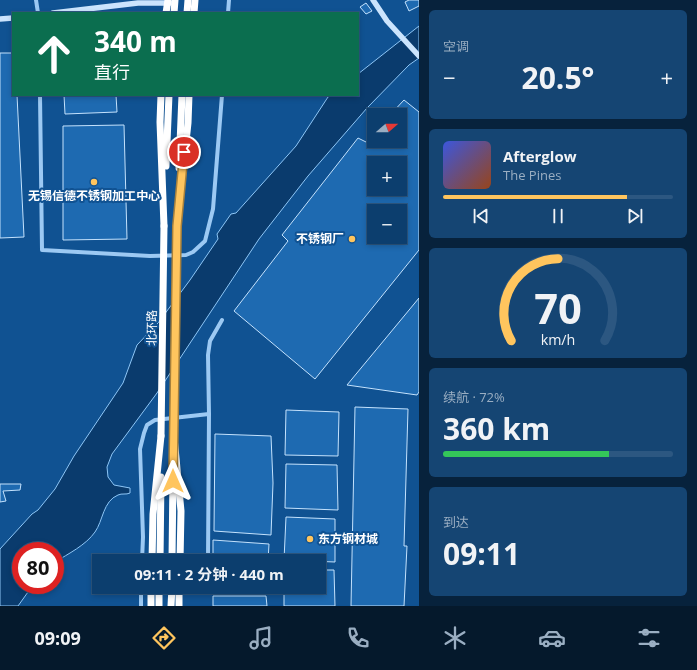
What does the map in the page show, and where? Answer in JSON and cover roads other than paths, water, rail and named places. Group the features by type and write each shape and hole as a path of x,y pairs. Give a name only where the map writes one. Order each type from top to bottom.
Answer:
{"highway":[{"path":"187,12 188,0"},
{"path":"194,12 195,0"},
{"path":"166,12 171,1"},
{"path":"171,1 174,12"},
{"path":"161,96 160,122 164,226"},
{"name":"北环路","path":"160,554 164,226 169,96"},
{"name":"北环路","path":"172,554 177,226 182,96"},
{"path":"177,226 188,123 189,96"},
{"path":"152,554 153,514 161,436"},
{"path":"174,437 181,511 180,554"},
{"path":"151,594 151,606"},
{"path":"159,594 159,606"},
{"path":"171,606 172,594"},
{"path":"179,594 179,606"}],"street":[{"path":"36,0 38,12"},
{"path":"228,12 229,0"},
{"path":"373,0 387,21 419,56"},
{"path":"60,12 138,1 171,1"},
{"path":"0,19 12,18"},
{"path":"40,96 42,250 150,256 186,255 193,252 205,241 213,209 222,96"},
{"path":"208,554 208,354 210,341 222,320"},
{"path":"142,554 140,448 147,425 155,420 209,414"},
{"path":"140,606 141,594"}],"water":[{"path":"419,26 419,58 409,65 367,108 308,176 259,239 157,393 112,454 107,467 108,477 114,485 130,488 130,493 120,494 113,498 106,506 98,527 91,537 64,556 64,542 12,542 12,594 27,594 18,606 0,606 0,549 32,514 38,510 55,489 74,456 123,383 137,345 158,323 190,280 218,239 217,234 231,214 236,213 296,146 328,97 359,96 359,73"}],"place":[{"name":"无锡信德不锈钢加工中心","path":"94,182"},
{"name":"不锈钢厂","path":"352,239"},
{"name":"东方钢材城","path":"310,539"}]}
